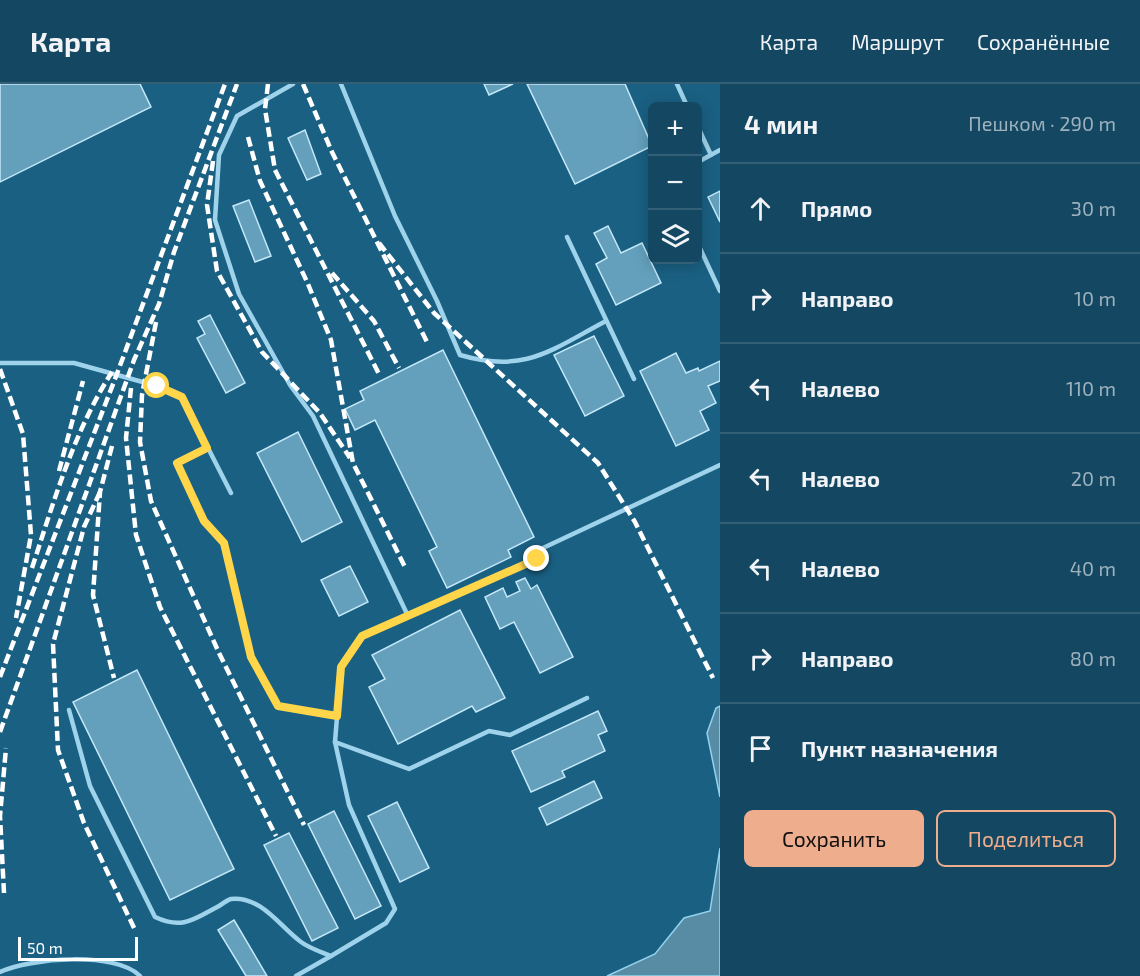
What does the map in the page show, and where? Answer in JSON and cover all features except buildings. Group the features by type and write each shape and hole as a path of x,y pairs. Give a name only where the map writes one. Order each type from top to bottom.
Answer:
{"lane":[{"path":"293,84 237,116 219,155 214,220 239,294 290,385 313,416 408,616"},
{"path":"341,84 395,216 437,301 460,355 484,363 535,359 606,321"},
{"path":"676,84 685,102"},
{"path":"702,136 711,155"},
{"path":"702,160 720,150"},
{"path":"567,237 634,379"},
{"path":"702,253 720,291"},
{"path":"0,363 74,363 157,386 182,397 231,493"},
{"path":"207,448 177,463 204,521 224,543 251,657 278,706 337,716"},
{"path":"296,976 386,923 395,909 349,805 335,742 341,667 362,636 537,559 543,548 720,465"},
{"path":"335,742 409,769 489,731 510,735 587,698"},
{"path":"69,710 90,786 155,917 170,924 182,924 199,918 231,899 247,902 268,910 302,943 331,956"},
{"path":"0,972 46,962 107,960 132,968 140,976"}],"water":[{"path":"720,706 720,797 707,733 716,708"},
{"path":"720,848 720,976 607,976 655,954 684,918 710,911"}],"railway":[{"path":"0,677 115,379 225,84"},
{"path":"0,732 134,360 159,304 174,252 237,84"},
{"path":"268,84 265,109 275,170 379,374"},
{"path":"303,84 332,152 427,342"},
{"path":"248,137 260,181 308,284 331,340 353,463 406,569"},
{"path":"213,161 207,205 217,271 262,352 320,413 350,458"},
{"path":"379,243 434,313 598,463 635,522 713,678"},
{"path":"332,273 374,321 399,368"},
{"path":"156,322 142,395 140,442 151,501 219,653 304,825"},
{"path":"0,369 23,434 31,535 16,618"},
{"path":"32,568 76,442 112,372"},
{"path":"59,471 83,381"},
{"path":"131,388 126,438 136,535 160,607 276,836"},
{"path":"112,446 100,492 93,595 114,678"},
{"path":"100,492 84,527 53,644 58,750 84,823 136,932"},
{"path":"4,893 0,816 6,748"}],"route":[{"path":"157,386 182,397 207,448 177,463 204,521 224,543 251,657 278,706 337,716 341,667 362,636 537,559"}]}
